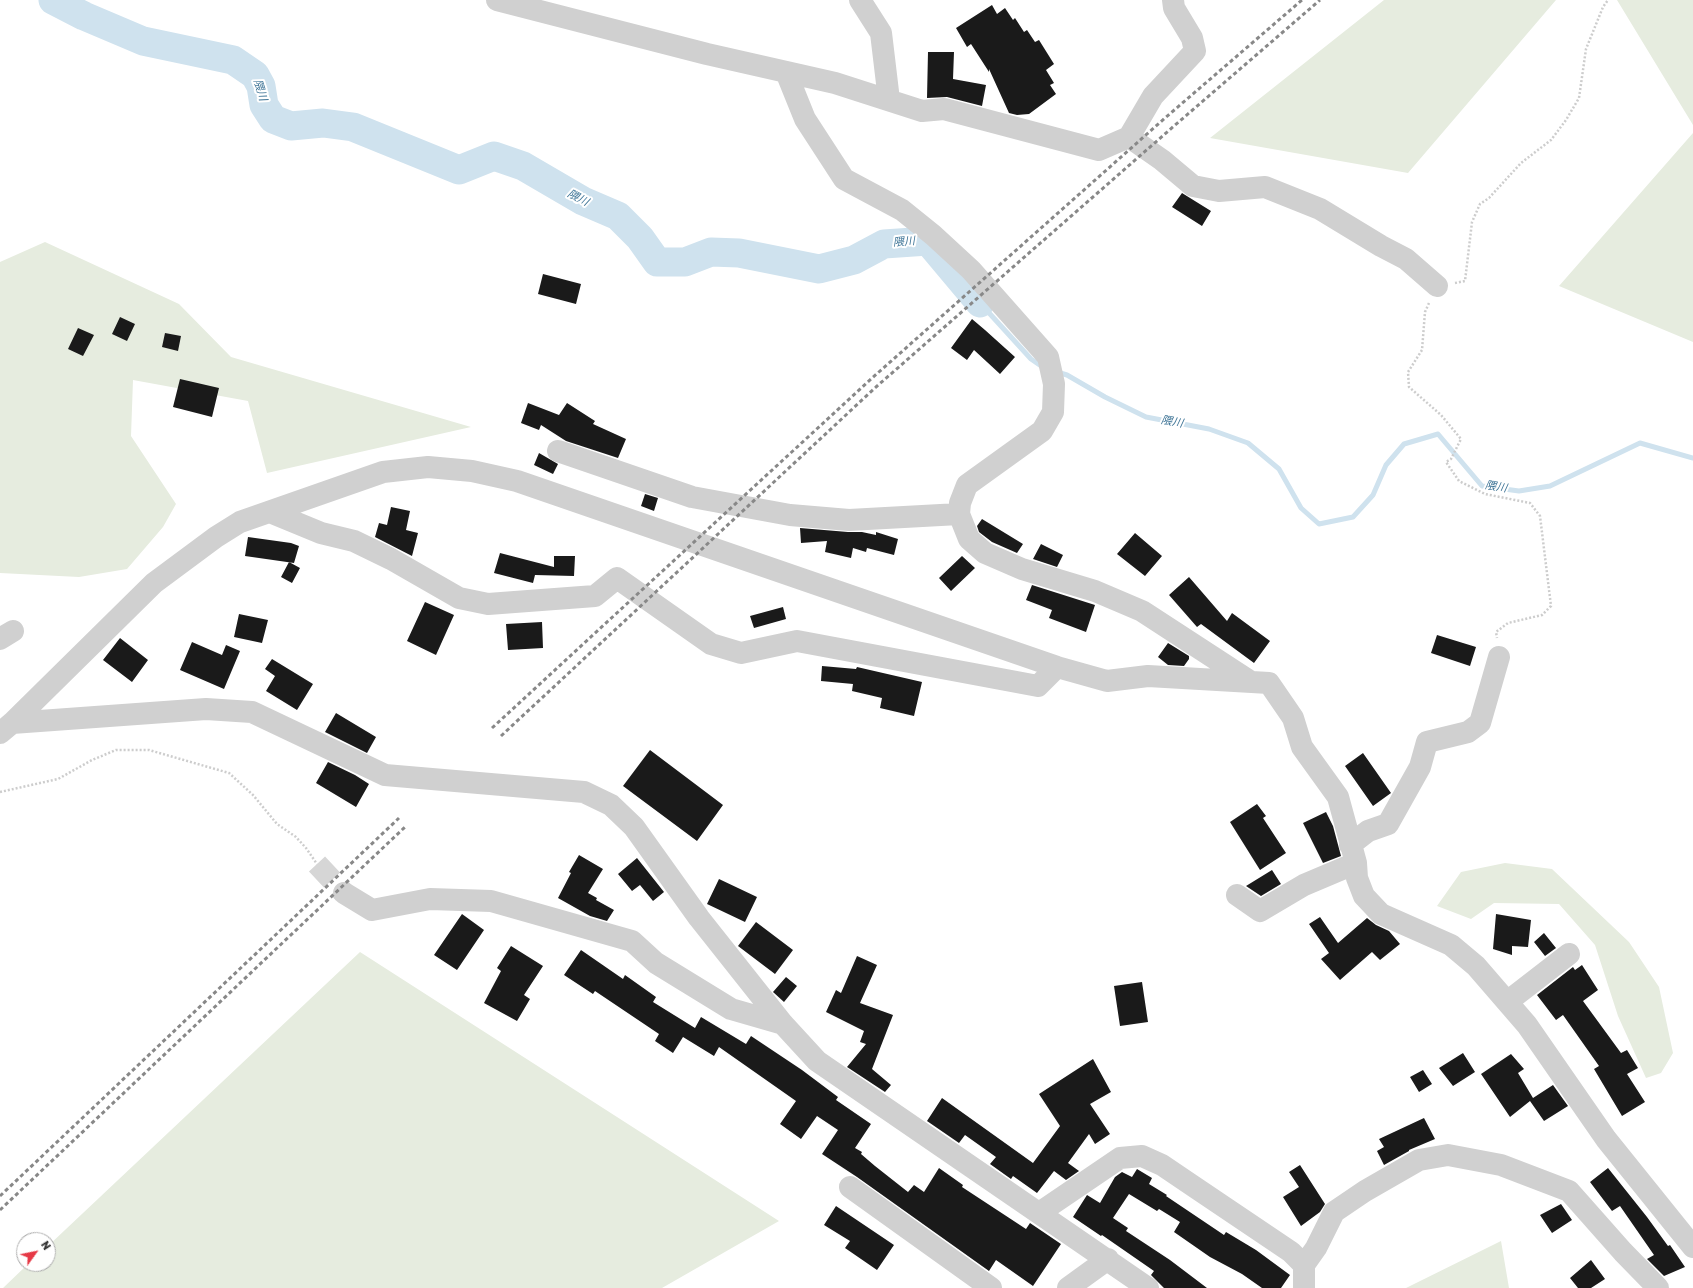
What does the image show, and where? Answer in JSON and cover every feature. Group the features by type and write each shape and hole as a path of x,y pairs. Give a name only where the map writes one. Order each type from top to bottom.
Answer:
{"street":[{"path":"497,0 707,54 835,83 922,111 944,109 1099,150 1129,138 1153,96 1195,51 1192,38 1174,8 1173,0"},
{"path":"860,0 881,33 889,100"},
{"path":"786,72 805,119 844,179 902,210 933,235 971,270 1048,357 1054,384 1053,412 1042,431 967,485 960,503 959,514 969,539 985,553 1022,569 1095,591 1142,611 1250,681"},
{"path":"1129,138 1162,160 1193,186 1219,191 1266,187 1320,209 1381,246 1406,258 1437,286"},
{"path":"558,451 692,497 790,515 849,520 959,514"},
{"path":"6,728 154,583 216,537 240,522 383,472 428,467 472,471 517,481 1057,667 1107,682 1148,676 1269,683 1293,718 1302,747 1338,797 1353,854 1357,878 1364,896 1381,914 1451,945 1476,966 1527,1025 1606,1139 1693,1247"},
{"path":"270,512 321,533 354,541 391,559 460,598 488,604 595,596 617,578 711,644 741,653 797,642 1038,686 1057,667"},
{"path":"1237,895 1260,911 1353,854 1368,832 1388,824 1420,767 1427,742 1468,732 1480,723 1499,657"},
{"path":"6,728 206,709 252,712 385,775 584,792 610,804 634,827 699,918 783,1024 817,1061 1108,1259 1148,1288"},
{"path":"344,893 372,910 430,899 491,901 632,941 656,963 730,1009 783,1024"},
{"path":"1507,1002 1569,954"},
{"path":"1304,1288 1304,1265 1316,1248 1334,1212 1365,1191 1418,1160 1448,1155 1501,1165 1569,1191 1623,1252 1658,1288"},
{"path":"1040,1213 1120,1158 1142,1156 1162,1165 1291,1252 1304,1265"},
{"path":"850,1187 991,1288"},
{"path":"1068,1288 1108,1259"}],"path":[{"path":"1499,657 1496,632 1508,623 1542,615 1552,606 1540,516 1530,503 1485,494 1459,481 1446,462 1451,459 1461,439 1441,415 1409,387 1408,372 1422,350 1425,312 1437,286 1465,281 1472,222 1480,204 1489,198 1521,163 1551,140 1566,120 1579,98 1586,49 1603,6 1608,0"},
{"path":"0,792 58,778 92,760 116,750 149,750 229,773 253,795 277,824 296,837 317,864"}],"shaded area":[{"path":"1384,0 1556,0 1408,173 1210,138"},
{"path":"1617,0 1693,0 1693,125"},
{"path":"1693,133 1693,342 1559,286"},
{"path":"45,242 179,304 231,357 471,427 267,473 248,401 133,380 131,436 176,504 163,527 127,569 79,577 0,573 0,262"},
{"path":"1505,863 1552,869 1629,942 1659,987 1673,1053 1661,1073 1646,1078 1618,1016 1595,945 1559,904 1494,903 1471,919 1437,906 1461,872"},
{"path":"360,952 779,1221 662,1288 3,1288 20,1272 56,1272 56,1238"},
{"path":"1501,1241 1509,1288 1406,1288"}],"building":[{"path":"992,5 997,14 1005,8 1013,20 1015,18 1024,32 1027,30 1035,42 1039,40 1054,64 1046,70 1054,83 1050,85 1056,94 1029,114 1017,115 1009,113 989,69 989,72 971,44 967,47 956,28"},
{"path":"928,52 954,52 953,79 986,85 982,106 947,97 927,98"},
{"path":"1182,193 1211,211 1202,226 1172,207"},
{"path":"543,274 581,284 576,304 538,294"},
{"path":"120,317 135,324 127,341 112,334"},
{"path":"972,319 1015,357 1000,374 974,350 967,360 951,348"},
{"path":"78,328 94,335 83,356 68,349"},
{"path":"165,333 181,336 178,351 162,347"},
{"path":"180,379 219,388 212,417 173,407"},
{"path":"528,403 559,415 567,403 595,421 593,424 626,439 618,458 566,441 541,425 539,430 521,423"},
{"path":"539,453 558,464 553,474 534,465"},
{"path":"645,494 658,498 654,511 641,506"},
{"path":"391,507 410,511 406,530 418,533 412,556 375,537 379,523 387,525"},
{"path":"982,519 1023,544 1017,553 992,542 979,532 977,526"},
{"path":"800,528 862,532 876,535 876,532 898,539 894,555 867,548 866,552 853,548 851,558 825,552 827,541 801,543"},
{"path":"1135,533 1162,556 1145,576 1117,554"},
{"path":"248,537 291,543 299,546 294,563 245,556"},
{"path":"1041,544 1063,555 1057,567 1033,559"},
{"path":"500,553 554,567 554,556 575,556 574,576 535,575 533,583 494,573"},
{"path":"962,556 975,568 951,591 939,578"},
{"path":"289,562 300,568 292,583 281,577"},
{"path":"1189,577 1227,621 1232,613 1270,641 1254,663 1201,624 1197,627 1169,595"},
{"path":"1032,585 1095,605 1086,632 1049,618 1052,610 1026,600"},
{"path":"425,602 454,615 436,655 407,641"},
{"path":"783,607 786,619 754,628 750,616"},
{"path":"239,614 268,620 262,643 234,637"},
{"path":"542,622 543,648 508,650 506,624"},
{"path":"1437,635 1476,647 1470,666 1431,653"},
{"path":"120,638 148,660 132,682 103,660"},
{"path":"192,642 222,655 226,645 240,651 224,689 180,670"},
{"path":"1168,643 1189,656 1189,659 1184,666 1168,665 1158,657"},
{"path":"272,659 313,684 297,710 266,691 275,676 265,669"},
{"path":"822,666 856,669 857,667 922,682 914,716 880,708 882,698 852,691 853,684 821,681"},
{"path":"336,713 376,737 367,753 325,732"},
{"path":"650,750 723,805 697,841 623,786"},
{"path":"1363,753 1391,793 1373,806 1345,766"},
{"path":"328,762 355,775 369,784 356,807 316,783"},
{"path":"1257,804 1266,816 1263,818 1286,853 1260,870 1230,822"},
{"path":"1326,812 1333,826 1341,856 1323,863 1303,823"},
{"path":"579,855 603,869 588,893 597,898 596,900 614,910 607,921 590,916 558,898 571,873 569,872"},
{"path":"637,858 664,892 653,901 640,885 632,891 618,874"},
{"path":"1272,870 1281,884 1261,896 1246,886"},
{"path":"719,879 757,897 745,922 707,904"},
{"path":"462,914 484,930 457,970 434,955"},
{"path":"1496,914 1531,920 1528,947 1512,946 1512,955 1493,949"},
{"path":"1320,917 1338,943 1367,918 1376,925 1389,931 1400,944 1380,960 1372,952 1340,980 1321,959 1329,953 1309,924"},
{"path":"756,922 793,950 775,974 738,946"},
{"path":"1544,933 1556,948 1545,956 1534,942"},
{"path":"511,946 543,966 524,995 530,999 517,1021 484,1003 501,971 497,968"},
{"path":"581,950 623,979 625,975 656,997 653,1002 695,1028 701,1017 746,1044 751,1036 802,1070 838,1097 836,1100 871,1124 855,1148 862,1152 861,1154 908,1192 914,1185 924,1192 939,1168 963,1185 962,1187 1026,1229 1030,1223 1061,1244 1033,1286 996,1260 989,1271 857,1177 822,1154 838,1130 817,1116 801,1139 780,1124 796,1101 719,1047 714,1056 683,1037 673,1053 655,1041 659,1034 595,991 593,994 564,975"},
{"path":"857,956 877,965 860,1003 893,1015 872,1069 891,1085 885,1092 847,1067 866,1044 860,1042 864,1031 826,1012 836,990 841,993"},
{"path":"1582,965 1598,990 1583,1001 1621,1053 1627,1050 1638,1068 1627,1074 1645,1102 1622,1116 1594,1069 1599,1066 1563,1015 1556,1020 1537,995 1573,967 1575,970"},
{"path":"786,977 797,986 784,1002 773,992"},
{"path":"1142,982 1148,1022 1120,1026 1114,986"},
{"path":"1463,1053 1475,1072 1453,1086 1439,1068"},
{"path":"1511,1054 1524,1069 1518,1073 1533,1098 1553,1085 1568,1106 1544,1121 1530,1101 1510,1117 1481,1074"},
{"path":"1093,1059 1111,1092 1090,1104 1110,1134 1095,1144 1089,1134 1068,1163 1079,1171 1066,1180 1054,1171 1037,1193 1013,1176 1011,1179 990,1164 996,1157 965,1135 959,1143 927,1121 942,1098 1033,1163 1060,1126 1039,1094"},
{"path":"1423,1070 1432,1084 1419,1092 1410,1077"},
{"path":"1424,1118 1435,1139 1409,1150 1384,1165 1377,1151 1384,1147 1379,1139"},
{"path":"1300,1165 1325,1204 1320,1212 1301,1226 1283,1197 1299,1187 1289,1172"},
{"path":"1608,1168 1668,1246 1670,1245 1685,1267 1664,1276 1647,1259 1654,1255 1620,1206 1612,1211 1590,1182"},
{"path":"1137,1169 1152,1178 1149,1184 1167,1195 1166,1196 1224,1235 1226,1232 1256,1250 1290,1275 1281,1288 1262,1288 1242,1274 1210,1257 1174,1232 1180,1222 1159,1209 1157,1211 1129,1194 1113,1218 1128,1228 1126,1231 1170,1260 1207,1288 1164,1288 1151,1275 1154,1271 1073,1217 1087,1195 1100,1203 1115,1177 1122,1172 1132,1177"},
{"path":"1561,1204 1572,1220 1552,1233 1540,1215"},
{"path":"836,1206 894,1245 877,1270 845,1248 850,1241 824,1225"},
{"path":"1591,1260 1605,1279 1591,1288 1578,1288 1570,1278"}],"waterway":[{"name":"隈川","path":"53,0 84,16 143,41 233,60 255,75 261,86 264,105 273,119 291,126 323,123 353,127 459,170 494,156 523,166 583,201 618,216 640,238 657,262 685,262 711,252 739,253 819,269 854,260 884,244 928,241 980,303"},
{"name":"隈川","path":"980,303 1031,359 1044,368"},
{"name":"隈川","path":"1057,372 1067,375 1105,397 1146,417 1209,429 1248,443 1279,469 1301,508 1319,524 1353,517 1373,495 1386,465 1404,444 1438,434 1482,486 1519,491 1550,486 1640,443 1693,458"}],"tunnel":[{"path":"317,864 344,893"}],"railway":[{"path":"492,728 871,379 1165,118 1302,0"},
{"path":"501,736 876,387 1320,0"},
{"path":"0,1196 399,818"},
{"path":"0,1210 405,827"}]}
